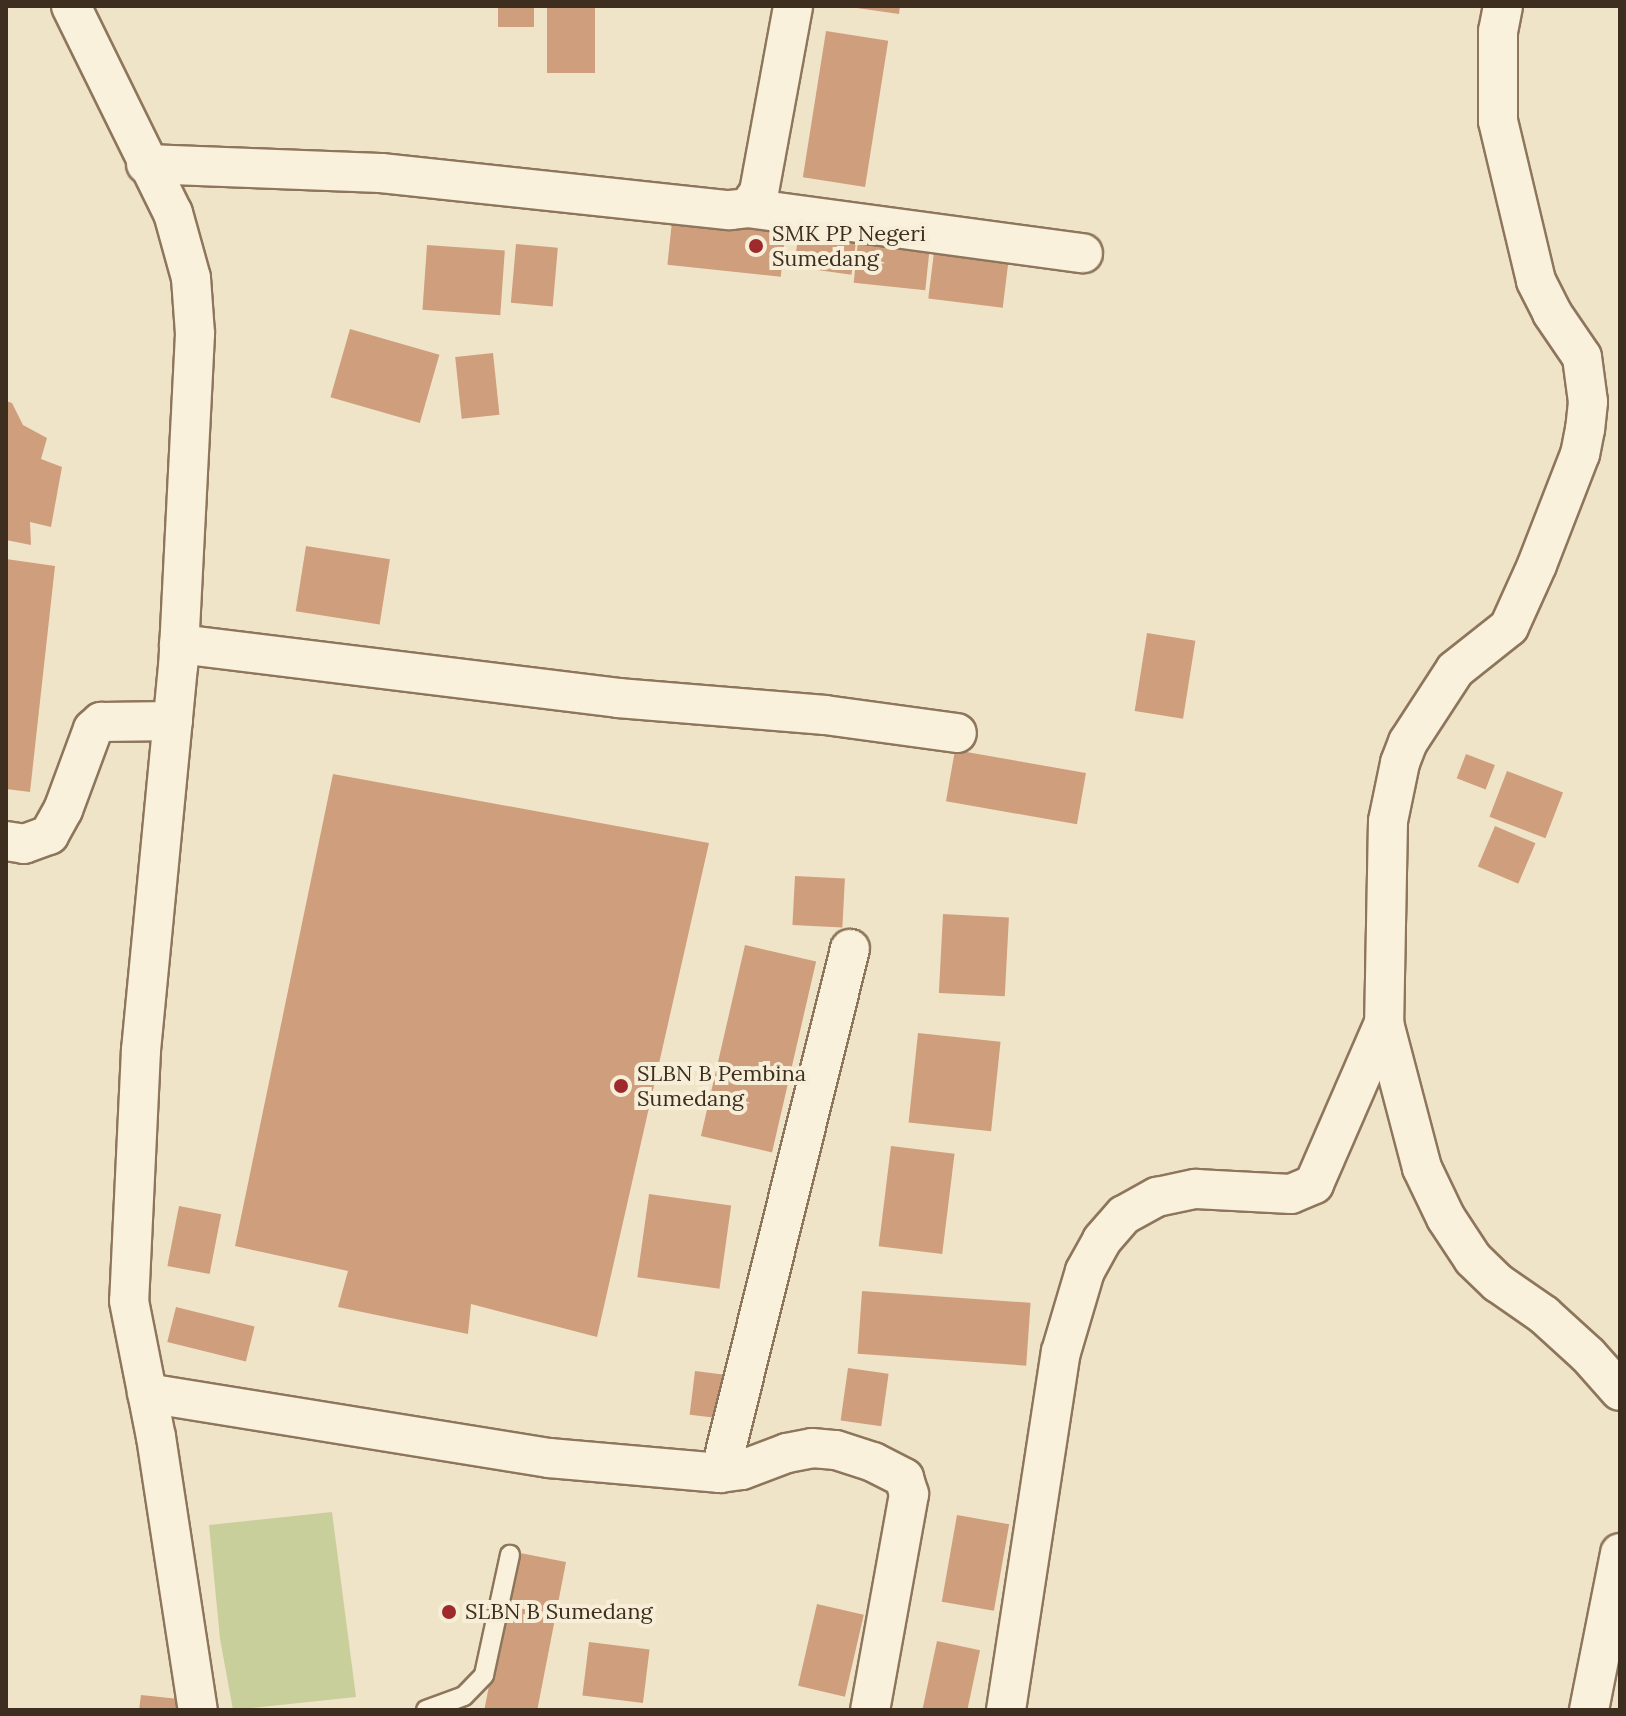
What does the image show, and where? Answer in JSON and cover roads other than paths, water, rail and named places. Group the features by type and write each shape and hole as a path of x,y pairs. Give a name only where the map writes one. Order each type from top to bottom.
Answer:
{"street":[{"path":"71,6 107,73 146,164 173,213 191,278 195,334 179,644 141,1050 130,1286 135,1341 147,1393 198,1710"},
{"path":"748,208 759,192 793,6"},
{"path":"1503,6 1498,31 1498,121 1536,281 1552,313 1582,357 1588,402 1585,429 1580,454 1509,627 1455,670 1408,742 1400,763 1388,821 1384,1023 1422,1168 1446,1218 1473,1259 1498,1283 1566,1335 1620,1391"},
{"path":"146,164 381,173 730,210 748,208 1083,253"},
{"path":"179,644 618,698 825,715 957,733"},
{"path":"6,841 24,844 49,835 63,810 93,729 101,722 173,721"},
{"path":"720,1473 850,949"},
{"path":"1006,1710 1059,1365 1085,1271 1102,1240 1124,1215 1157,1197 1196,1189 1291,1194 1314,1184 1384,1023"},
{"path":"147,1393 549,1458 720,1473 742,1470 787,1453 812,1448 836,1450 861,1458 904,1478 909,1494 870,1710"},
{"path":"1589,1710 1620,1553"}],"lane":[{"path":"426,1710 464,1696 484,1675 510,1555"}],"place":[{"name":"SMK PP Negeri Sumedang","path":"756,246"},
{"name":"SLBN B Pembina Sumedang","path":"621,1086"},
{"name":"SLBN B Sumedang","path":"449,1612"}]}
